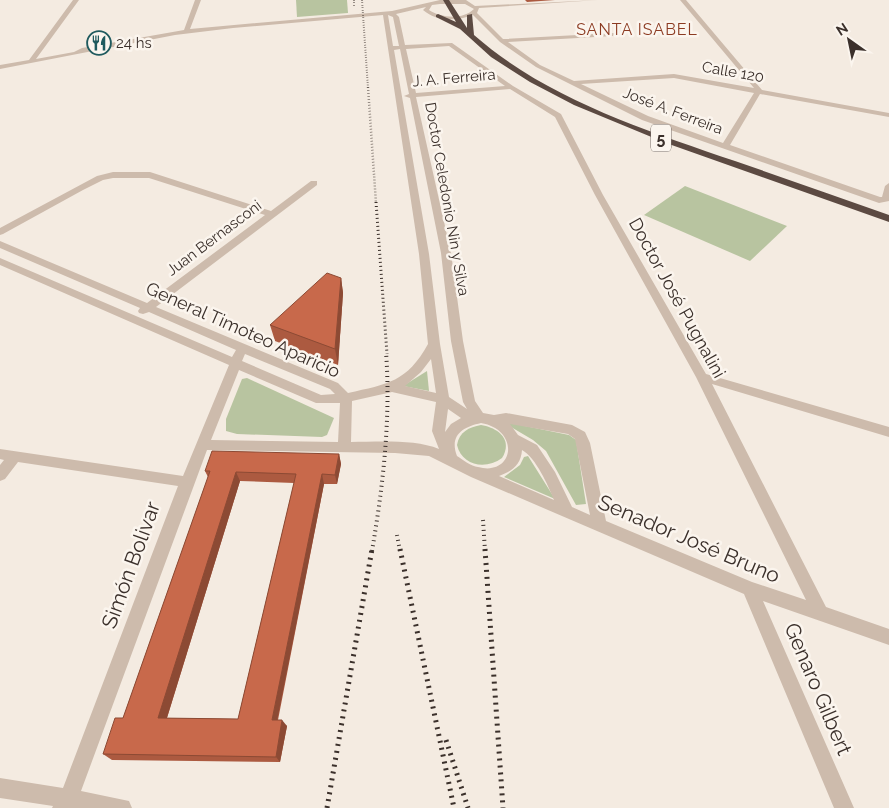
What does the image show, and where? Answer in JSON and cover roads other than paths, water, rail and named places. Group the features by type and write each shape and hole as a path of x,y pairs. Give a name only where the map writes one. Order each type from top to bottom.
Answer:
{"highway":[{"name":"5","path":"447,1 455,17 471,36 493,55 534,81 605,116 889,219"},
{"path":"471,36 473,12"},
{"path":"436,16 462,26"}],"street":[{"path":"31,61 76,0"},
{"path":"186,32 198,0"},
{"path":"388,13 455,17 473,12 595,0"},
{"path":"683,0 759,90 725,146"},
{"path":"0,67 186,32 270,22 388,13 447,1 463,1 473,12"},
{"path":"434,3 426,10 436,16"},
{"name":"José A. Ferreira","path":"473,12 502,41 538,66 645,118 879,200 886,199 889,186"},
{"name":"Doctor Celedonio Nin y Silva","path":"388,13 396,17 426,154 435,254 434,344 443,399 438,431 449,456"},
{"name":"Doctor Celedonio Nin y Silva","path":"388,13 391,48 410,155 457,342 468,402 476,419"},
{"path":"502,41 613,34"},
{"name":"Doctor José Pugnalini","path":"403,47 450,44 511,87 558,116 599,195 702,378 821,614"},
{"path":"391,48 403,47"},
{"name":"Calle 120","path":"570,83 668,76 759,90 889,116"},
{"name":"J. A. Ferreira","path":"399,96 511,87"},
{"path":"410,155 426,154"},
{"path":"0,232 100,178 113,175 150,175 271,214"},
{"name":"Juan Bernasconi","path":"133,318 314,183"},
{"name":"General Timoteo Aparicio","path":"0,244 334,386 346,398"},
{"name":"General Timoteo Aparicio","path":"0,261 320,400 346,398"},
{"path":"344,448 346,398 392,388 405,381 424,363 434,344"},
{"name":"Simón Bolivar","path":"66,806 201,445 242,348"},
{"path":"702,378 889,432"},
{"path":"392,388 443,399 476,419"},
{"path":"449,456 446,445 449,435 456,426 476,419 495,420 506,418 572,430 580,436 583,443 599,524"},
{"path":"201,445 395,448 430,451 449,456 476,473 494,472 508,465 516,452 515,439 510,430 495,420"},
{"path":"515,439 532,449 550,476 567,511"},
{"path":"0,454 187,482"},
{"path":"0,475 14,457"},
{"name":"Senador José Bruno","path":"476,473 750,589 889,637"},
{"name":"Genaro Gilbert","path":"750,589 844,808"},
{"path":"0,788 66,806 122,808"}],"railway":[{"path":"354,0 354,7"},
{"path":"362,0 368,88"},
{"path":"368,87 376,203"},
{"path":"376,202 387,354"},
{"path":"372,551 380,502 387,427 386,352"},
{"path":"483,520 485,551"},
{"path":"397,535 400,551"},
{"path":"327,808 372,549"},
{"path":"400,549 454,808"},
{"path":"485,549 503,808"},
{"path":"446,740 468,808"}],"place":[{"name":"24 hs","path":"99,43"}],"district":[{"name":"SANTA ISABEL","path":"637,29"}]}
